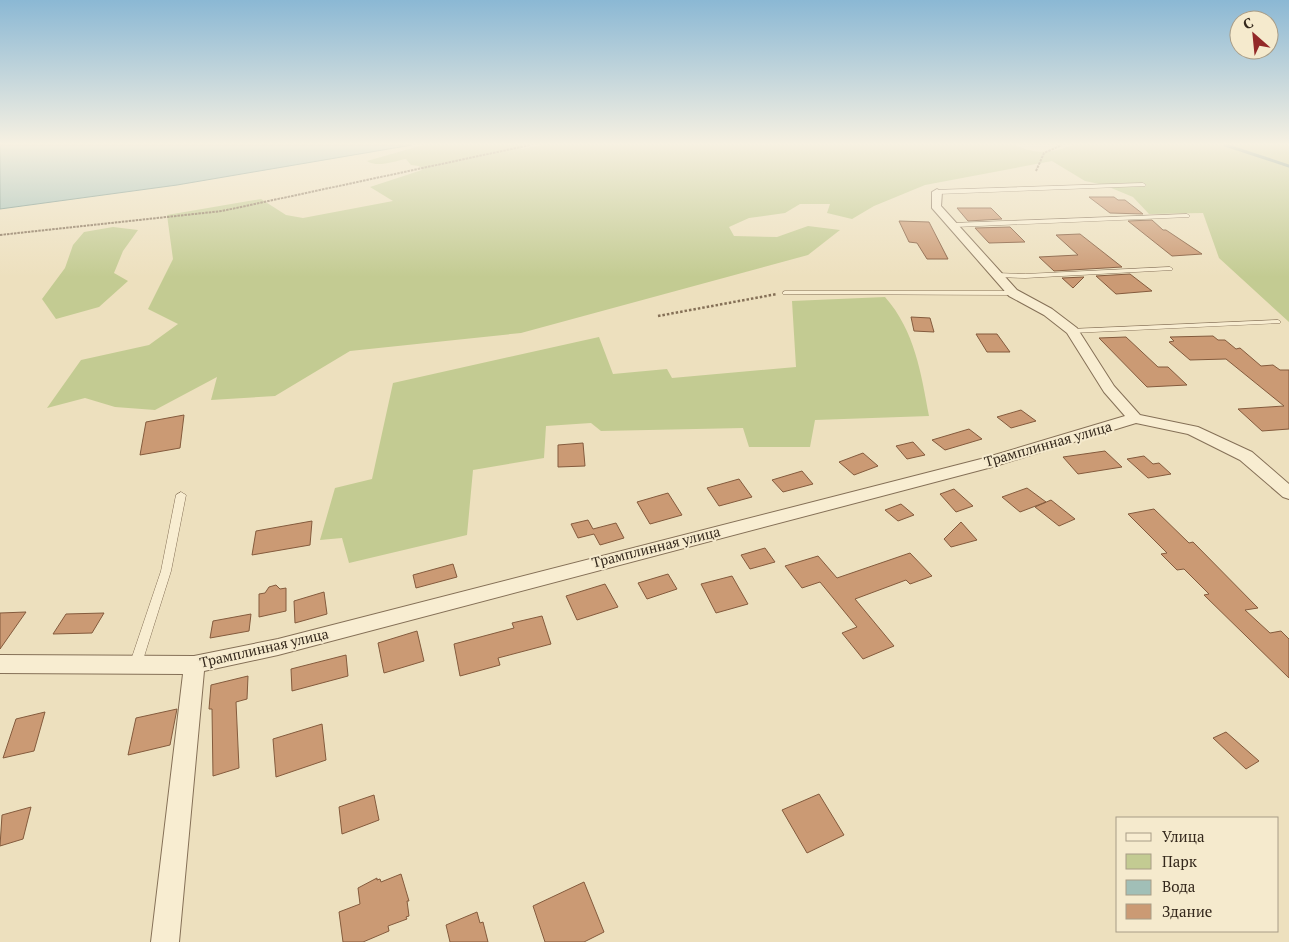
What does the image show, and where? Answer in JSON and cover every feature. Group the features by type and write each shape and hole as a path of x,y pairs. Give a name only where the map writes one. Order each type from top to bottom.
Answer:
{"street":[{"path":"937,192 936,206 954,225 995,276 1013,292 1048,312 1072,331 1109,389 1135,418"},
{"name":"Трамплинная улица","path":"0,664 194,664 278,647 977,465 1135,418 1193,430 1246,456 1289,493"},
{"path":"166,942 194,664"}],"lane":[{"path":"937,192 1026,189"},
{"path":"954,225 1187,216"},
{"path":"995,276 1170,269"},
{"path":"785,292 1013,292"},
{"path":"1072,331 1278,322"},
{"path":"136,663 166,571 181,495"}],"path":[{"path":"0,235 222,211 335,189"},
{"path":"658,316 785,292"}],"green space":[{"path":"373,189 915,189 874,206 852,219 827,213 830,204 800,204 785,213 749,218 729,227 734,236 777,237 808,226 840,230 808,255 521,333 350,351 275,396 211,400 217,377 155,410 115,407 85,398 47,408 81,360 149,345 178,324 148,309 173,259 167,215 261,199 286,215 303,218 393,201"},
{"path":"1114,189 1289,189 1289,322 1219,258 1203,213 1149,214 1133,197"},
{"path":"113,227 138,230 123,251 114,273 128,281 99,307 56,319 42,299 65,268 73,245 84,232"},
{"path":"885,297 895,310 910,338 919,368 929,416 815,420 810,447 749,447 743,428 601,431 591,423 546,426 544,458 473,470 467,535 349,563 342,538 320,540 335,488 372,479 393,383 599,337 613,374 667,369 672,378 796,367 792,301"}],"water":[{"path":"0,189 148,189 0,209"}],"building":[{"path":"1089,197 1114,197 1118,200 1125,200 1143,214 1110,213"},
{"path":"957,208 991,208 1002,219 968,221"},
{"path":"1152,220 1163,230 1166,230 1202,254 1172,256 1128,221"},
{"path":"899,221 929,222 948,259 927,259 917,243 909,242"},
{"path":"1010,227 1025,242 989,243 975,228"},
{"path":"1080,234 1122,267 1054,271 1039,257 1078,255 1056,235"},
{"path":"1130,274 1152,291 1116,294 1096,276"},
{"path":"1084,277 1073,288 1062,278"},
{"path":"911,317 930,318 934,332 914,331"},
{"path":"976,334 997,334 1010,352 987,352"},
{"path":"1213,336 1218,340 1225,340 1236,349 1240,348 1261,366 1273,365 1280,370 1289,370 1289,429 1262,431 1238,409 1284,406 1226,359 1190,360 1169,342 1174,341 1170,337"},
{"path":"1126,337 1158,367 1168,367 1187,385 1147,387 1099,338"},
{"path":"1021,410 1036,421 1011,428 997,417"},
{"path":"184,415 180,448 140,455 146,422"},
{"path":"969,429 982,439 945,450 932,440"},
{"path":"913,442 925,455 907,459 896,446"},
{"path":"583,443 585,466 558,467 558,445"},
{"path":"1105,451 1122,467 1078,474 1063,457"},
{"path":"863,453 878,466 854,475 839,462"},
{"path":"1144,456 1153,464 1159,463 1171,474 1148,478 1127,459"},
{"path":"802,471 813,484 783,492 772,480"},
{"path":"739,479 752,497 719,506 707,488"},
{"path":"1027,488 1046,502 1020,512 1002,497"},
{"path":"954,489 973,506 956,512 940,494"},
{"path":"668,493 682,515 650,524 637,502"},
{"path":"1051,500 1075,519 1059,526 1035,507"},
{"path":"901,504 914,515 898,521 885,510"},
{"path":"1154,509 1189,543 1193,542 1258,608 1245,610 1270,633 1281,631 1289,639 1289,678 1204,595 1209,594 1184,569 1177,570 1161,554 1167,553 1128,514"},
{"path":"588,520 593,529 616,523 624,538 600,545 594,534 578,538 571,524"},
{"path":"312,521 310,545 252,555 256,531"},
{"path":"961,522 977,540 951,547 944,539"},
{"path":"765,548 775,562 750,569 741,555"},
{"path":"910,553 932,576 910,584 906,580 855,599 894,646 863,659 842,633 857,627 820,582 802,588 785,566 818,556 837,578"},
{"path":"453,564 457,577 416,588 413,575"},
{"path":"668,574 677,589 647,599 638,583"},
{"path":"732,576 748,604 716,613 701,584"},
{"path":"605,584 618,607 577,620 566,596"},
{"path":"276,585 280,589 286,588 286,611 259,617 259,594 265,593 269,587"},
{"path":"324,592 327,614 295,623 294,601"},
{"path":"26,612 0,649 0,613"},
{"path":"104,613 92,633 53,634 66,614"},
{"path":"251,614 249,631 210,638 213,621"},
{"path":"542,616 551,644 498,658 500,665 460,676 454,644 514,628 512,623"},
{"path":"417,631 424,661 384,673 378,643"},
{"path":"346,655 348,676 292,691 291,669"},
{"path":"248,676 247,699 236,702 239,768 213,776 212,709 209,709 211,685"},
{"path":"177,709 170,745 128,755 136,718"},
{"path":"45,712 34,751 3,758 16,719"},
{"path":"322,724 326,760 276,777 273,739"},
{"path":"1226,732 1259,761 1246,769 1213,738"},
{"path":"819,794 844,835 807,853 782,810"},
{"path":"374,795 379,820 342,834 339,807"},
{"path":"31,807 23,839 0,846 2,815"},
{"path":"401,874 409,901 407,901 409,916 406,917 407,919 388,926 389,931 363,942 343,942 339,912 360,904 358,888 377,878 381,882"},
{"path":"584,882 604,932 584,942 545,942 533,906"},
{"path":"477,912 480,923 483,922 488,942 450,942 446,925"}]}
